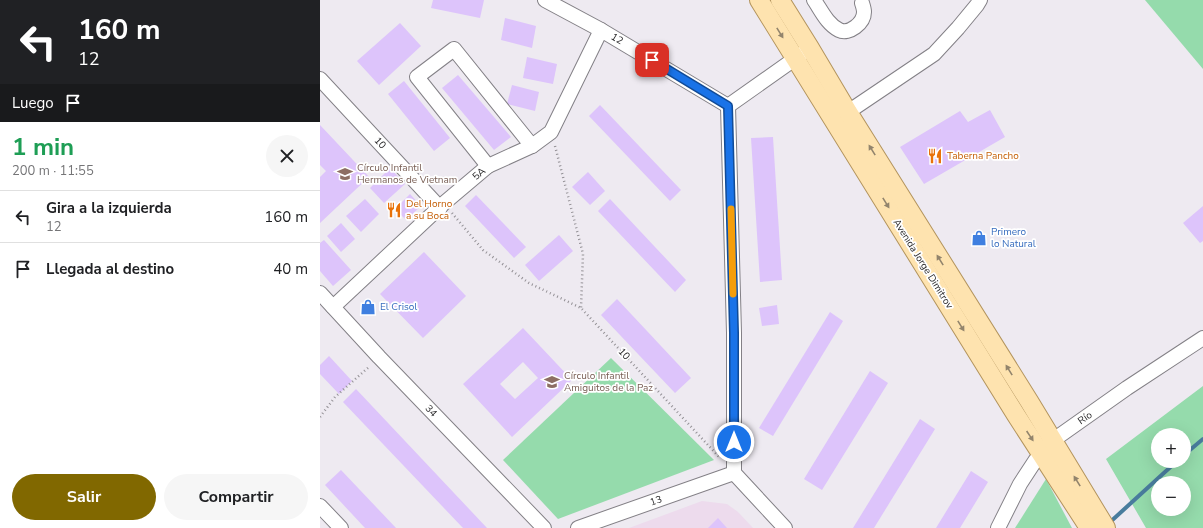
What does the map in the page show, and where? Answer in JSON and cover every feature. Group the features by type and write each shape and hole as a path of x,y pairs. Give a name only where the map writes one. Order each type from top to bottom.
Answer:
{"main road":[{"name":"Avenida Jorge Dimitrov","path":"759,0 803,53"},
{"name":"Avenida Jorge Dimitrov","path":"780,0 803,53 1012,408 1047,447 1094,523"}],"street":[{"name":"12","path":"545,0 601,30 728,106"},
{"path":"814,0 829,22 839,30 844,31 855,27 863,18 864,12 862,3"},
{"path":"842,117 934,54 958,28 980,0"},
{"name":"5A","path":"333,307 442,206 488,166 532,146 551,132 601,30"},
{"path":"488,166 417,77 454,49 532,146"},
{"path":"785,528 734,473 734,333 728,106 803,53"},
{"name":"10","path":"320,79 442,206"},
{"name":"34","path":"320,293 379,357 544,528"},
{"name":"Río","path":"998,528 1020,484 1035,461 1047,447 1127,388 1203,338"},
{"name":"13","path":"578,528 734,473"},
{"path":"320,506 341,528"}],"path":[{"path":"551,132 583,254 581,308"},
{"name":"10","path":"442,206 483,250 529,283 581,308 734,473"},
{"path":"320,417 335,397 379,357"}],"shaded area":[{"path":"702,501 727,504 738,512 753,528 629,528"}],"green space":[{"path":"1145,0 1203,0 1203,69"},
{"path":"611,358 714,460 558,519 503,460"},
{"path":"1203,386 1203,528 1146,528 1106,459"},
{"path":"1046,479 1072,528 1015,528"}],"building":[{"path":"433,0 484,0 480,18 431,8"},
{"path":"505,18 536,26 532,48 501,40"},
{"path":"400,23 421,46 379,85 357,61"},
{"path":"527,57 557,64 553,84 523,78"},
{"path":"458,75 511,137 494,150 442,88"},
{"path":"404,81 450,138 434,151 388,94"},
{"path":"512,85 539,92 535,111 507,104"},
{"path":"600,105 681,190 670,201 589,116"},
{"path":"990,110 1005,137 924,184 900,147 960,111 968,122"},
{"name":"Círculo Infantil Hermanos de Vietnam","path":"320,125 369,177 320,223 320,177 326,171 320,165"},
{"path":"773,137 782,280 760,282 751,138"},
{"path":"390,168 405,184 384,203 370,188"},
{"path":"588,172 605,191 590,205 572,187"},
{"path":"410,194 421,206 406,220 395,209"},
{"path":"476,195 526,247 514,258 465,206"},
{"path":"365,199 379,214 361,232 346,216"},
{"path":"610,199 686,280 675,292 598,211"},
{"path":"1203,206 1203,241 1200,243 1183,223"},
{"path":"341,223 355,239 341,252 327,236"},
{"path":"559,235 573,251 539,281 525,265"},
{"path":"324,240 351,270 333,286 320,271 320,243"},
{"path":"424,252 466,296 423,338 380,294"},
{"path":"617,299 691,378 675,393 601,315"},
{"path":"777,305 779,324 762,326 759,308"},
{"path":"830,312 843,321 773,436 759,428"},
{"name":"Círculo Infantil Amiguitos de la Paz","path":"523,328 572,380 512,437 463,384","holes":["523,362 538,378 515,399 500,384"]},
{"path":"329,356 352,381 339,394 320,374 320,365"},
{"path":"870,371 888,383 822,490 804,479"},
{"path":"356,389 487,528 463,528 343,402"},
{"path":"920,419 935,429 874,528 853,528"},
{"path":"341,470 396,528 365,528 325,485"},
{"path":"971,471 988,482 960,528 936,528"},
{"path":"718,518 727,528 708,528"}],"waterway":[{"path":"1191,449 1203,439"},
{"path":"1108,524 1169,468"}],"slow traffic":[{"path":"731,209 733,294"}],"place":[{"name":"Taberna Pancho","path":"935,156"},
{"name":"Círculo Infantil Hermanos de Vietnam","path":"345,174"},
{"name":"Del Horno a su Boca","path":"394,210"},
{"name":"Primero lo Natural","path":"979,238"},
{"name":"El Crisol","path":"368,307"},
{"name":"Círculo Infantil Amiguitos de la Paz","path":"552,382"}],"route":[{"path":"652,60 728,106 734,333 734,442"}]}
